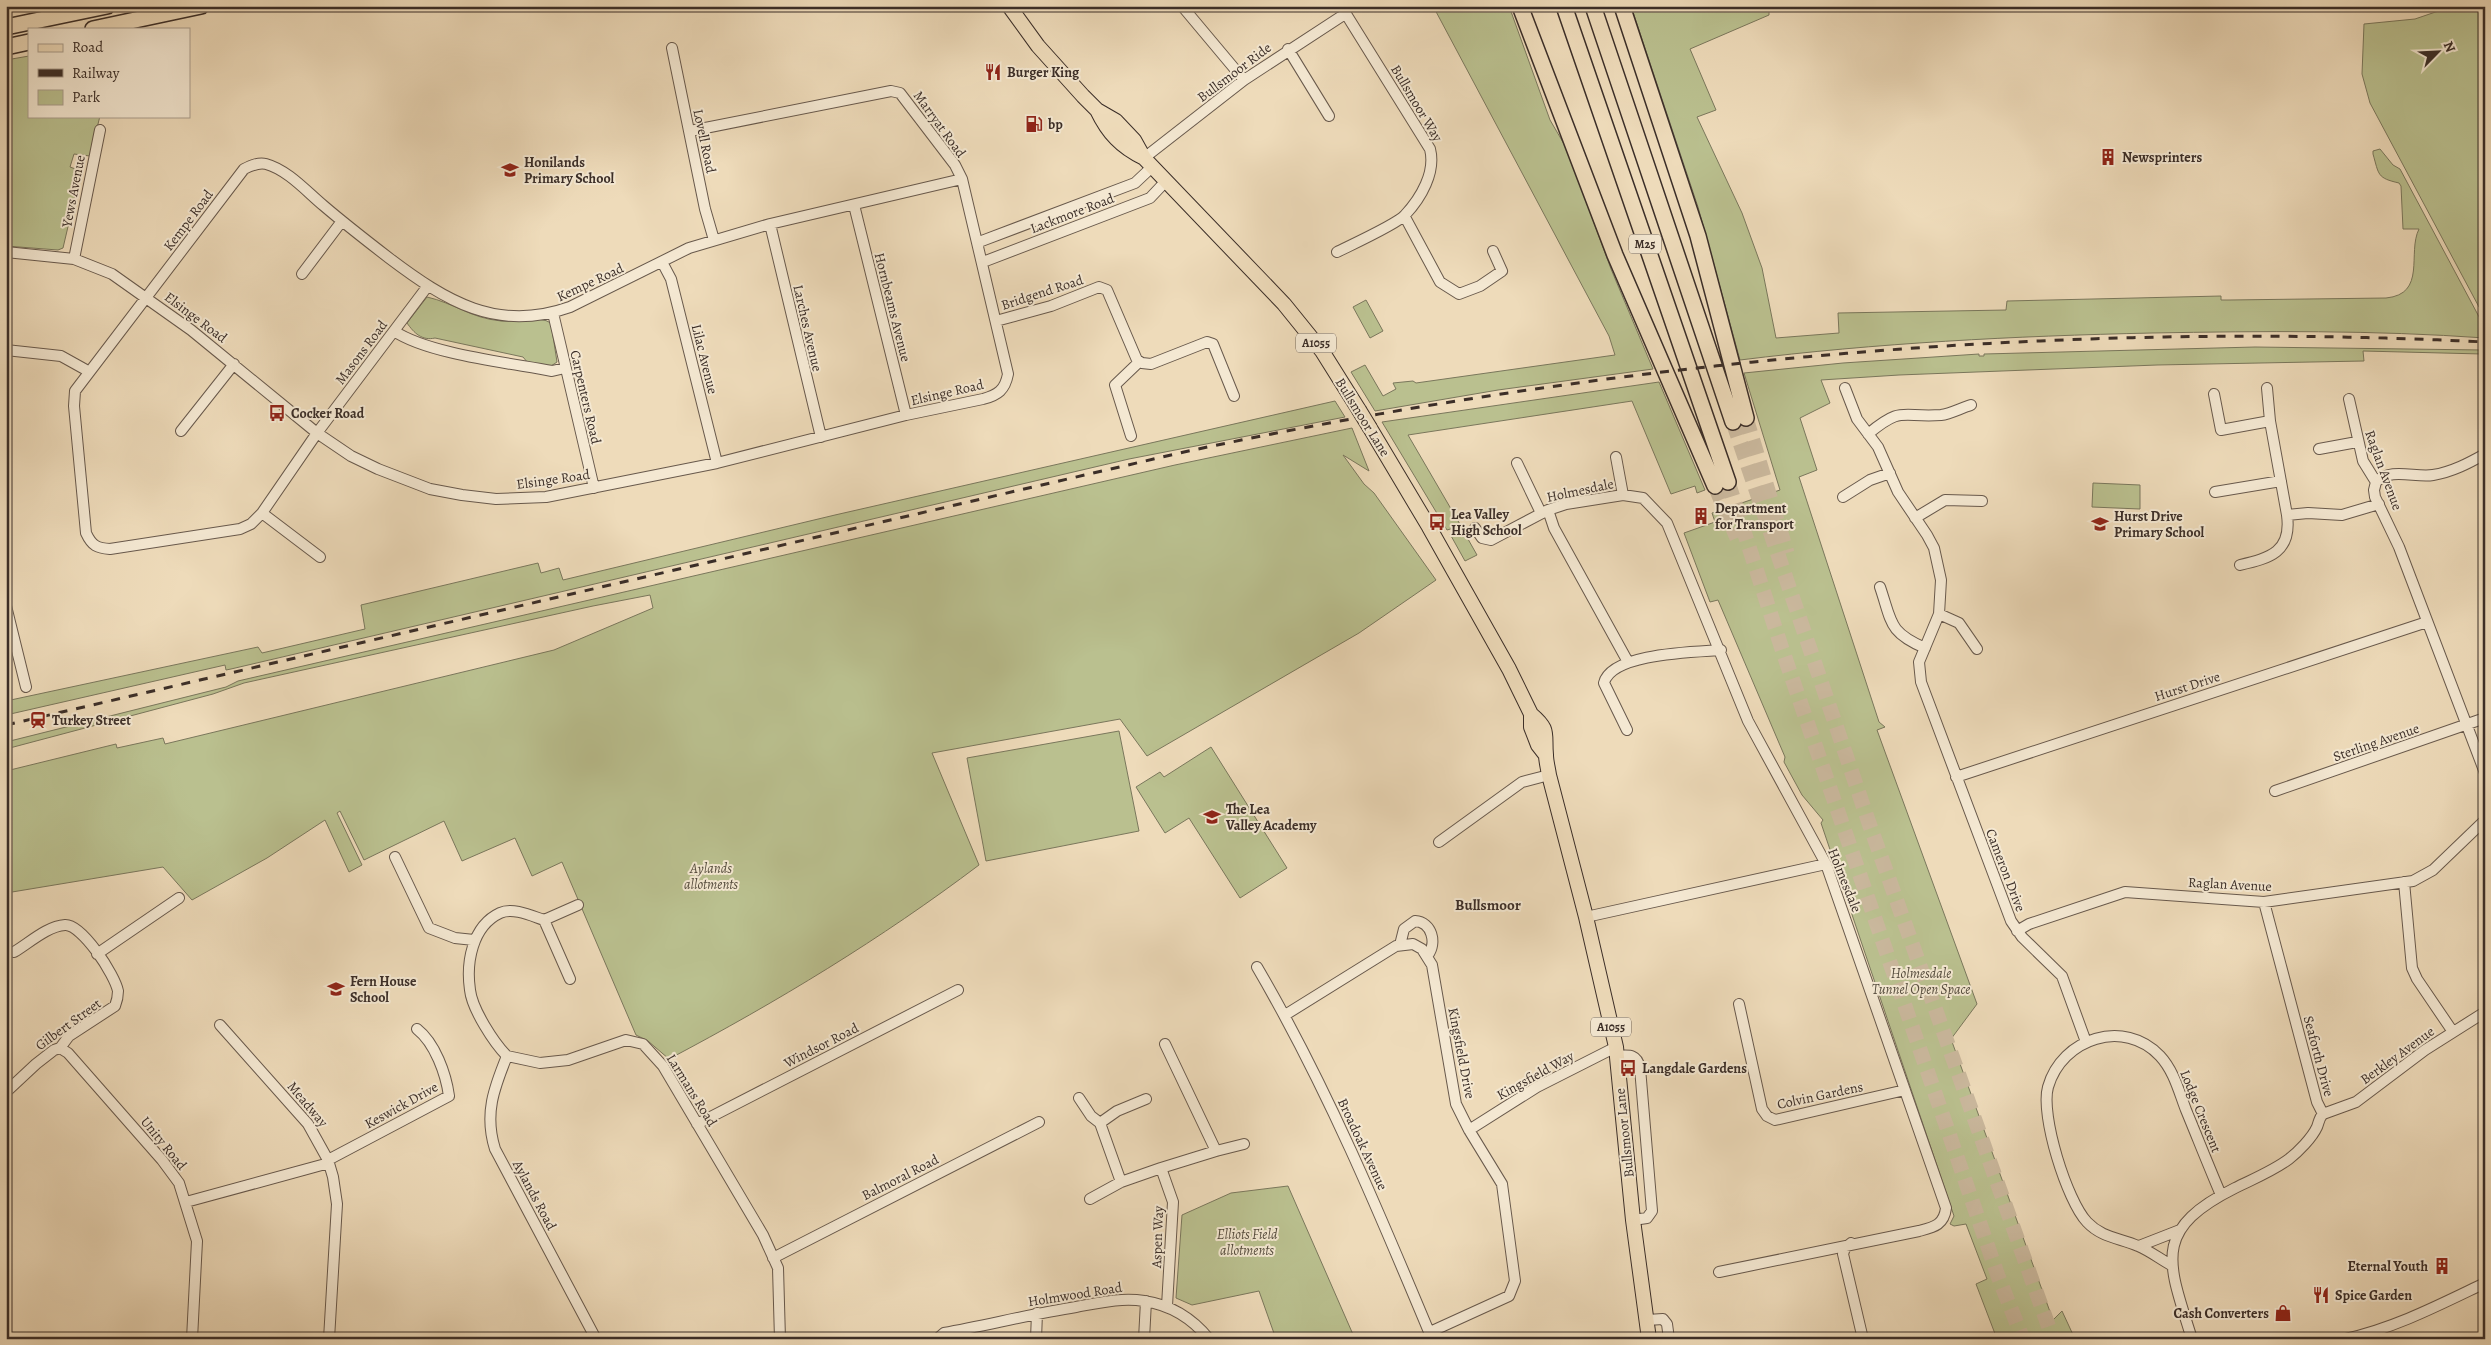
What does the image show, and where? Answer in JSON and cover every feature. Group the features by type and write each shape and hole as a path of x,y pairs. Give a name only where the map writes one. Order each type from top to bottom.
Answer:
{"highway":[{"path":"6,27 108,6"},
{"path":"98,28 201,6"},
{"name":"M25","path":"1520,6 1625,281 1722,484 1564,6"},
{"name":"M25","path":"1593,6 1739,420 1698,236 1622,6"},
{"path":"6,47 28,42"}],"main road":[{"name":"Bullsmoor Lane","path":"1009,6 1038,46 1097,110 1116,121 1134,140 1148,163 1304,327 1322,350 1370,428 1475,608 1530,714 1538,745 1546,754 1549,774 1586,918 1616,1052 1633,1220 1649,1339"}],"street":[{"path":"1182,6 1244,80"},
{"name":"Bullsmoor Ride","path":"1148,163 1244,80 1343,10"},
{"name":"Bullsmoor Way","path":"1343,10 1430,149 1433,159 1428,181 1405,217"},
{"name":"Lovell Road","path":"672,48 705,209 714,240"},
{"path":"1288,49 1329,116"},
{"name":"Marryat Road","path":"690,132 891,91 900,92 955,165 962,179 996,321"},
{"name":"Yews Avenue","path":"74,259 100,130"},
{"name":"Kempe Road","path":"146,297 244,169 264,163 284,173 427,287 464,306 518,318 553,313 600,294 689,248 714,240 770,224 854,206 962,179"},
{"name":"Lackmore Road","path":"978,242 1135,183 1148,163"},
{"name":"Lackmore Road","path":"983,262 1150,198 1166,181"},
{"name":"Hornbeams Avenue","path":"854,206 906,415"},
{"path":"1337,252 1405,217 1440,282 1459,294 1480,286 1502,271 1493,251"},
{"path":"302,274 342,221"},
{"name":"Larches Avenue","path":"770,224 821,437"},
{"name":"Elsinge Road","path":"6,252 74,259 112,274 146,297 234,364 317,433 351,456 378,470 430,489 496,499 546,497 717,463 906,415 938,410 997,395 1006,385 1008,374 996,321"},
{"name":"Lilac Avenue","path":"662,262 671,279 717,463"},
{"name":"Masons Road","path":"317,433 427,287"},
{"name":"Bridgend Road","path":"996,321 1051,306 1099,287 1107,290 1139,362"},
{"path":"146,297 88,371 75,391 74,406 86,533 90,542 97,548 110,549 240,529 251,524 262,513 317,433"},
{"name":"Carpenters Road","path":"553,313 594,488"},
{"path":"394,331 429,347 552,371 565,368"},
{"path":"1131,436 1115,385 1139,362 1151,364 1207,342 1213,344 1234,396"},
{"path":"6,350 61,356 88,371"},
{"path":"181,432 234,364"},
{"name":"Cameron Drive","path":"1845,388 1853,411 1878,447 1898,492 1927,534 1937,558 1942,588 1939,614 1924,648 1919,669 1925,694 2011,921 2017,931 2062,976 2086,1042"},
{"path":"2240,565 2267,558 2278,551 2287,535 2288,515 2270,421 2267,388"},
{"path":"2214,394 2221,430 2270,421"},
{"name":"Raglan Avenue","path":"2349,399 2357,442 2366,469 2376,482 2374,490 2379,504 2399,547 2485,773"},
{"path":"1868,434 1896,414 1943,415 1970,405"},
{"path":"2319,449 2357,442"},
{"path":"2376,482 2391,474 2424,476 2445,472 2485,454"},
{"path":"1616,457 1623,495"},
{"path":"1517,463 1628,662"},
{"path":"1844,497 1870,480 1890,473"},
{"path":"2215,492 2281,481"},
{"name":"Holmesdale","path":"1475,528 1482,538 1491,540 1545,511 1566,504 1623,495 1643,498 1668,523 1721,650 1748,721 1826,864 1946,1208 1945,1217 1938,1226 1719,1272"},
{"path":"1915,518 1945,500 1982,501"},
{"path":"2288,515 2342,515 2379,504"},
{"path":"262,513 320,558"},
{"path":"1880,587 1893,625 1899,635 1924,648"},
{"path":"6,606 8,626 26,687"},
{"path":"1939,614 1959,624 1976,649"},
{"name":"Hurst Drive","path":"1956,778 2427,622"},
{"path":"1627,730 1604,684 1608,674 1628,662 1678,652 1721,650"},
{"name":"Sterling Avenue","path":"2275,791 2485,718"},
{"path":"1439,842 1522,782 1549,774"},
{"name":"Raglan Avenue","path":"2017,931 2029,924 2125,892 2264,902 2404,882 2423,877 2433,870 2485,820"},
{"path":"395,857 429,928 456,938 474,940"},
{"path":"1586,918 1826,864"},
{"path":"2404,882 2412,968 2417,979 2453,1032"},
{"path":"97,954 179,898"},
{"name":"Seaforth Drive","path":"2221,1195 2289,1159 2316,1130 2323,1114 2317,1102 2264,902"},
{"path":"507,1056 487,1031 470,992 469,967 474,940 485,925 501,913 523,912 544,920 578,905"},
{"path":"544,920 570,979"},
{"name":"Kingsfield Drive","path":"1400,945 1404,930 1415,921 1421,922 1428,928 1433,942 1432,949 1428,955 1432,964 1456,1104 1469,1130 1502,1184 1515,1281 1514,1289 1510,1296 1431,1336"},
{"name":"Gilbert Street","path":"6,1092 36,1064 54,1050 60,1048 69,1036 115,1006 118,992 115,982 97,954 82,933 75,928 65,925 51,929 14,952"},
{"path":"1285,1015 1400,945 1413,944 1428,955"},
{"name":"Broadoak Avenue","path":"1257,966 1285,1015 1360,1168 1431,1336"},
{"name":"Windsor Road","path":"697,1124 958,990"},
{"name":"Colvin Gardens","path":"1739,1004 1762,1109 1767,1116 1775,1120 1905,1090"},
{"name":"Berkley Avenue","path":"2323,1114 2356,1102 2396,1070 2485,1012"},
{"name":"Meadway","path":"220,1025 308,1124 328,1161 336,1204 329,1339"},
{"name":"Keswick Drive","path":"186,1202 328,1161 449,1096 447,1083 427,1037 418,1029"},
{"name":"Lodge Crescent","path":"2171,1265 2139,1246 2105,1236 2087,1222 2080,1213 2068,1186 2049,1125 2046,1105 2050,1081 2062,1060 2086,1042 2100,1037 2122,1037 2146,1044 2160,1056 2171,1071 2221,1195"},
{"name":"Larmans Road","path":"507,1056 540,1063 568,1060 626,1040 643,1044 663,1066 763,1235 778,1268 780,1339"},
{"path":"1165,1044 1216,1151"},
{"name":"Unity Road","path":"60,1048 68,1053 162,1160 179,1183 197,1241 192,1339"},
{"path":"1616,1052 1634,1057 1640,1068 1652,1211 1647,1218 1633,1220"},
{"name":"Kingsfield Way","path":"1469,1130 1537,1087 1616,1052"},
{"name":"Aylands Road","path":"507,1056 493,1090 491,1134 495,1149 596,1339"},
{"path":"1079,1098 1091,1116 1100,1123 1121,1182"},
{"path":"1100,1123 1117,1111 1146,1099"},
{"name":"Balmoral Road","path":"773,1258 1039,1122"},
{"path":"1090,1199 1121,1182 1216,1151 1244,1144"},
{"name":"Aspen Way","path":"1162,1168 1173,1202 1167,1306"},
{"path":"2192,1339 2174,1282 2171,1265 2180,1230 2192,1214 2221,1195"},
{"path":"2139,1246 2180,1230"},
{"path":"1851,1244 1845,1248 1843,1254 1863,1339"},
{"path":"2345,1339 2368,1334 2408,1319 2485,1283"},
{"name":"Holmwood Road","path":"937,1339 944,1334 1038,1313 1121,1300 1146,1301 1167,1306 1194,1323 1209,1339"},
{"path":"1144,1339 1146,1301"},
{"path":"1036,1339 1038,1313"},
{"path":"1647,1320 1663,1319 1667,1324 1669,1339"}],"green space":[{"path":"1433,6 1509,6 1550,120 1567,149 1611,269 1653,369 1498,390 1375,411 1351,372 1365,365 1383,396 1396,389 1393,383 1413,381 1416,383 1615,355 1609,336"},
{"path":"1631,6 1769,6 1769,15 1690,49 1716,110 1697,117 1742,213 1762,268 1776,338 1839,333 1838,313 2006,310 2007,301 2221,296 2221,300 2386,298 2399,295 2407,289 2411,281 2419,229 2403,229 2401,186 2399,183 2383,177 2376,167 2373,151 2380,149 2393,165 2400,169 2485,328 2485,338 2318,332 2100,334 1894,345 1740,360 1698,207"},
{"path":"2453,6 2485,6 2485,313 2479,307 2370,103 2362,74 2364,24 2415,19"},
{"path":"28,56 28,118 100,118 90,156 74,154 70,167 81,171 63,248 58,250 6,246 6,60"},
{"path":"427,297 480,317 501,321 540,319 551,323 557,362 551,366 528,363 523,357 435,338 422,337 407,323"},
{"path":"1366,300 1383,331 1370,338 1353,307"},
{"name":"Holmesdale Tunnel Open Space","path":"2255,347 2483,350 2482,354 2363,351 2364,361 2157,365 1899,375 1821,380 1830,403 1800,418 1817,470 1799,477 1879,722 1885,727 1877,730 1977,1004 1951,1039 2053,1320 2062,1311 2075,1339 1997,1339 1976,1284 1987,1279 1966,1224 1954,1226 1950,1224 1954,1216 1821,823 1823,820 1802,795 1784,762 1785,757 1718,600 1710,602 1684,533 1715,522 1712,513 1780,490 1744,373 1843,363 1979,354 1979,356 1984,356 1984,354"},
{"path":"1659,382 1705,490 1697,493 1695,486 1671,494 1632,401 1408,435 1461,526 1447,530 1382,422"},
{"path":"1335,401 1345,417 1129,459 231,669 226,670 225,665 6,715 6,701 258,647 262,653 365,629 361,605 538,563 541,573 559,568 563,580 835,515"},
{"name":"Aylands allotments","path":"1352,428 1369,471 1343,455 1364,484 1374,493 1436,580 1359,633 1147,756 1120,719 932,753 979,865 904,919 828,968 749,1015 669,1059 648,1041 636,1035 562,862 532,876 515,838 462,861 444,821 364,860 340,811 337,813 362,865 349,872 325,820 267,858 192,900 163,867 6,893 6,771 116,744 117,748 163,738 165,744 554,650 653,608 650,595 593,606 244,683 213,694 6,749 6,742 226,687 238,681 1175,465"},
{"path":"2093,483 2140,485 2140,509 2092,507"},
{"path":"1464,532 1477,555 1465,561 1450,534"},
{"path":"1119,731 1139,831 986,861 967,758"},
{"path":"1211,747 1287,868 1240,898 1189,818 1165,833 1136,787 1160,772 1164,777"},
{"name":"Elliots Field allotments","path":"1288,1186 1355,1339 1276,1339 1259,1291 1192,1305 1176,1298 1182,1215 1231,1193"}],"tunnel":[{"path":"1746,418 1787,553"},
{"path":"1733,422 1869,823 2053,1339"},
{"path":"1728,482 1782,649 1998,1276 2023,1339"},
{"path":"1715,486 1737,538"}],"railway":[{"path":"6,725 1184,452 1344,420 1506,393 1668,371 1831,355 1994,343 2158,337 2321,337 2485,342"}],"place":[{"name":"Burger King","path":"993,72"},
{"name":"bp","path":"1034,124"},
{"name":"Newsprinters","path":"2108,157"},
{"name":"Honilands Primary School","path":"510,170"},
{"name":"Cocker Road","path":"277,413"},
{"name":"Department for Transport","path":"1701,516"},
{"name":"Lea Valley High School","path":"1437,522"},
{"name":"Hurst Drive Primary School","path":"2100,524"},
{"name":"Turkey Street","path":"38,720"},
{"name":"The Lea Valley Academy","path":"1212,817"},
{"name":"Fern House School","path":"336,989"},
{"name":"Langdale Gardens","path":"1628,1068"},
{"name":"Eternal Youth","path":"2442,1266"},
{"name":"Spice Garden","path":"2321,1295"},
{"name":"Cash Converters","path":"2283,1313"}],"district":[{"name":"Bullsmoor","path":"1488,905"}]}
